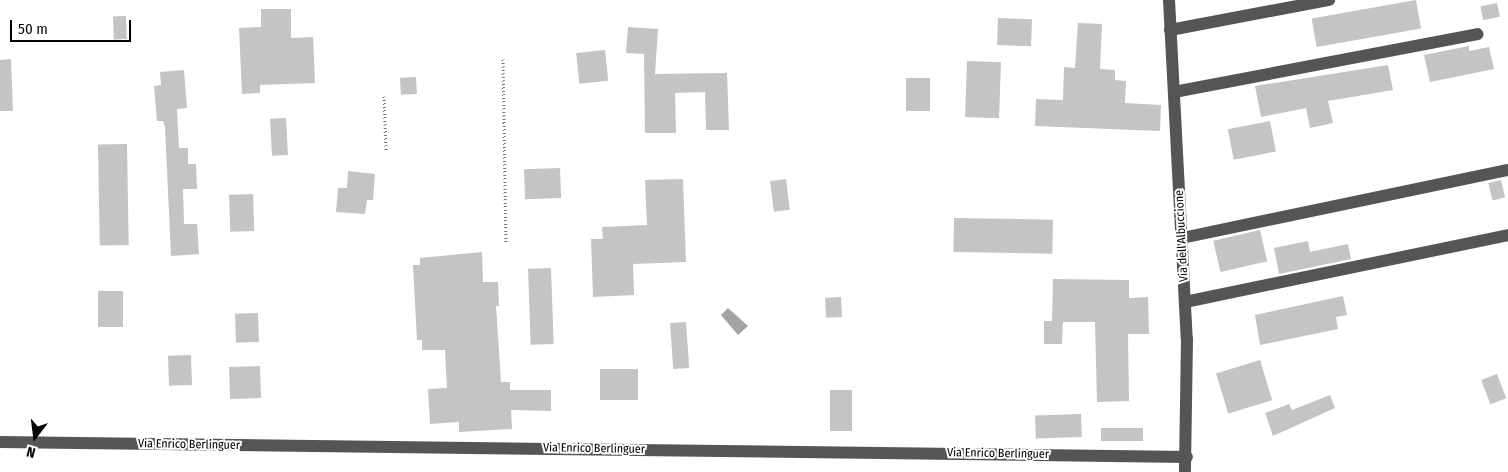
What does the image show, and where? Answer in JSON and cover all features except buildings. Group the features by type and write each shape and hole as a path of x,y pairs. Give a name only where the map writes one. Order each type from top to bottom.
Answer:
{"street":[{"name":"Via dell'Albuccione","path":"1170,0 1185,302 1187,457 1185,472"},
{"path":"1170,30 1328,0"},
{"path":"1174,92 1477,34"},
{"path":"1182,238 1508,170"},
{"path":"1185,302 1508,235"},
{"name":"Via Enrico Berlinguer","path":"0,442 1187,457"}],"path":[{"path":"503,59 506,242"},
{"path":"384,96 386,151"}],"shaded area":[{"path":"728,308 748,326 738,335 721,315"}]}
